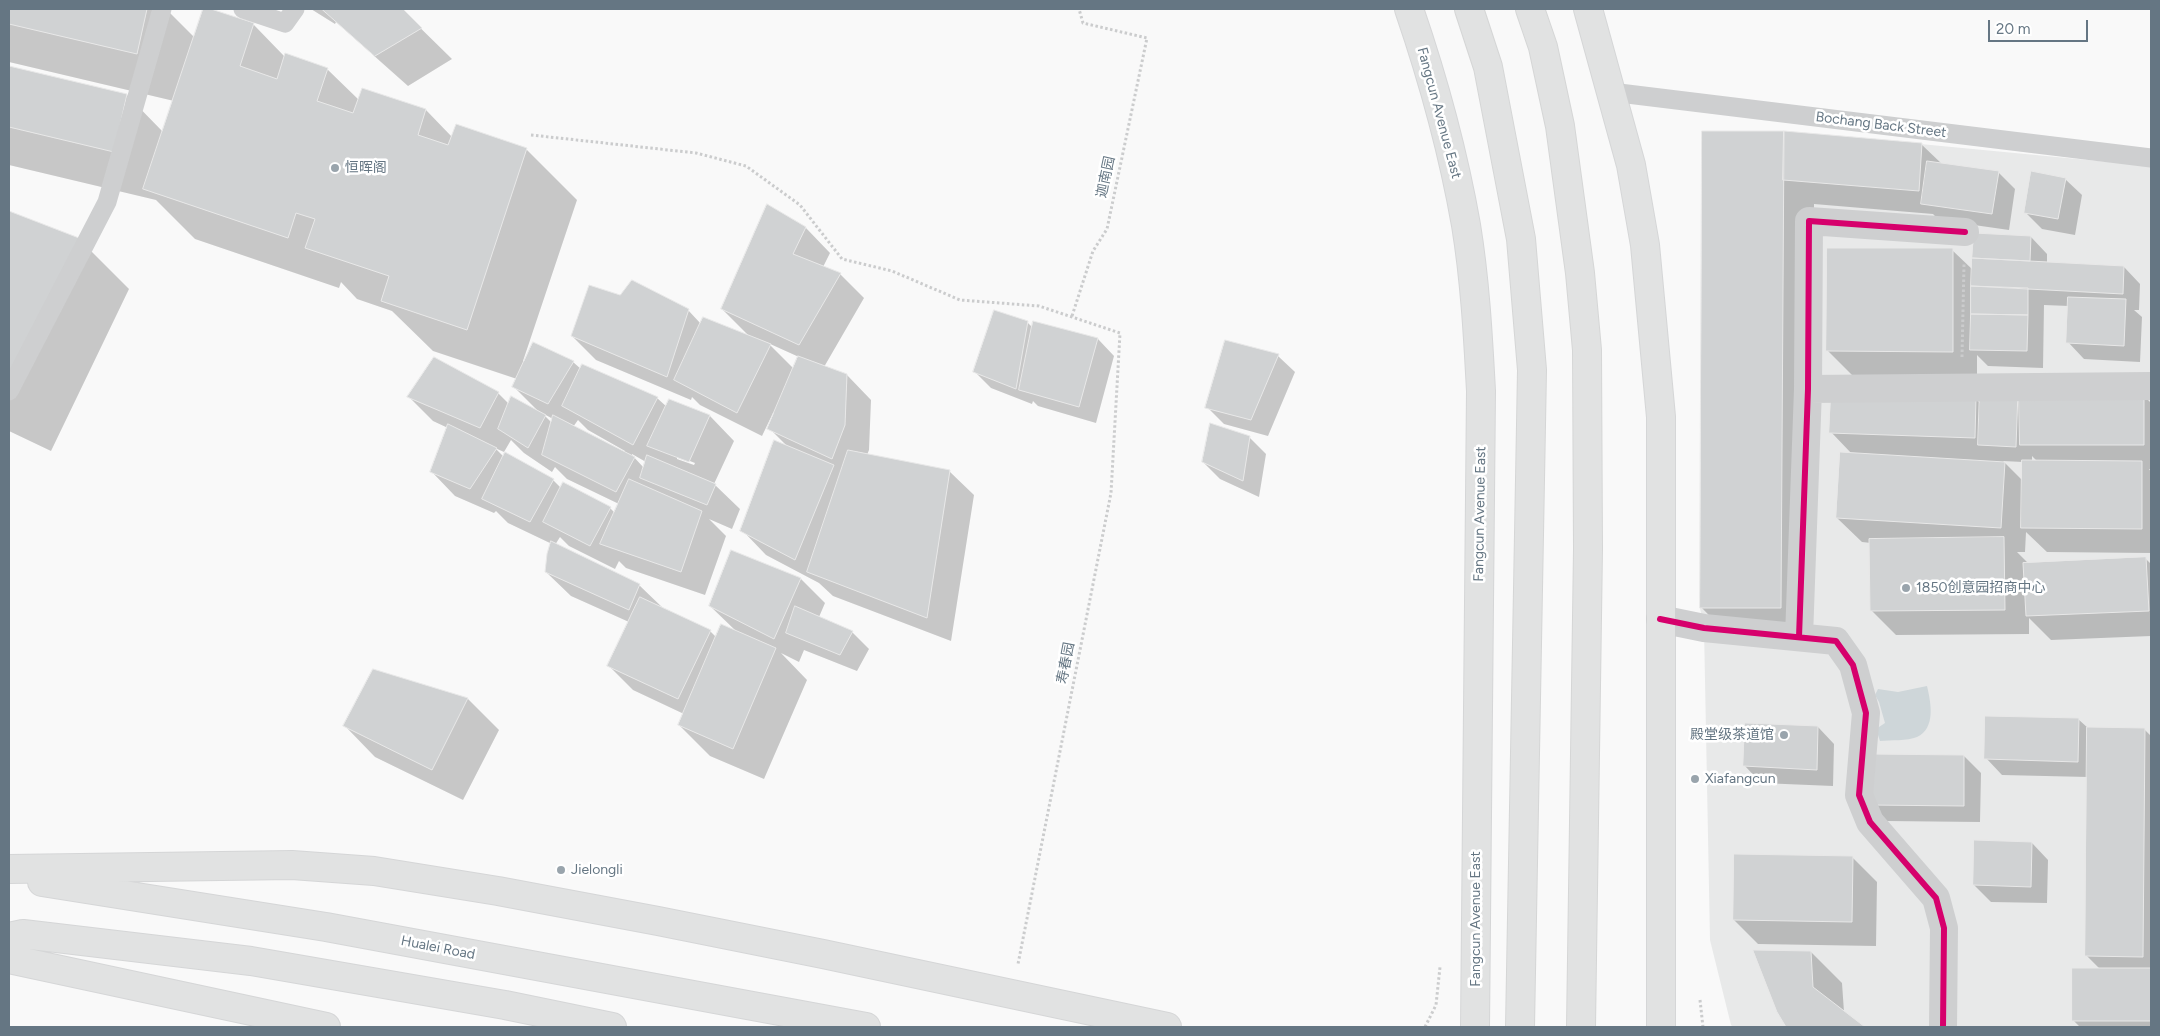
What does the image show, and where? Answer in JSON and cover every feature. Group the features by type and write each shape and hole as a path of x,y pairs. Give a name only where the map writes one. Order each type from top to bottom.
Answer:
{"main road":[{"name":"Fangcun Avenue East","path":"1409,9 1429,70 1449,147 1466,225 1477,308 1481,400 1475,1027"},
{"path":"1469,9 1488,67 1521,240 1532,370 1520,1027"},
{"path":"1530,9 1543,47 1570,190 1587,350 1588,549 1581,1027"},
{"path":"1588,9 1631,165 1645,246 1661,417 1661,1027"},
{"path":"9,869 292,865 374,871 498,891 658,921 1167,1027"},
{"name":"Hualei Road","path":"9,876 326,927 866,1027"},
{"path":"9,936 23,934 251,961 504,1005 612,1027"},
{"path":"9,959 326,1027"}],"street":[{"path":"1799,637 1808,389 1809,221 1965,232"},
{"path":"1808,389 2151,386"},
{"path":"1660,619 1704,628 1836,640 1853,665 1866,713 1859,795 1870,822 1936,898 1944,928 1943,1027"}],"lane":[{"path":"9,391 106,202 162,9"},
{"path":"243,9 285,23 295,9"},
{"name":"Bochang Back Street","path":"1611,92 2151,158"}],"path":[{"path":"532,135 696,152 746,166 800,204 842,259 892,271 960,300 1038,306 1072,316"},
{"path":"1961,388 1965,232"},
{"path":"1425,1027 1436,1005 1440,967"},
{"path":"1700,1000 1703,1027"}],"shaded area":[{"path":"1702,131 1784,131 2151,166 2151,1027 1733,1027 1731,1025 1710,940 1704,628 1700,608"},
{"path":"1927,686 1931,714 1930,721 1923,733 1909,739 1880,741 1876,729 1885,723 1875,695 1878,689 1898,692"}],"building":[{"path":"9,9 147,9 137,54 9,24"},
{"name":"恒晖阁","path":"203,9 211,9 254,23 240,66 277,79 285,53 328,68 317,101 353,113 362,88 426,109 418,135 448,145 456,124 527,148 467,330 381,301 389,276 305,248 315,219 296,213 288,238 143,189"},
{"path":"322,9 403,9 422,28 375,56"},
{"path":"9,66 127,94 114,152 9,127"},
{"path":"1702,131 1784,131 1781,608 1700,608"},
{"path":"1784,131 1922,143 1919,191 1783,180"},
{"path":"1927,161 1999,171 1992,214 1921,204"},
{"path":"2031,171 2066,178 2058,219 2024,213"},
{"path":"767,204 806,227 793,254 841,273 799,345 721,309"},
{"path":"9,211 79,238 9,383"},
{"path":"1974,233 2031,236 2030,261 1972,258"},
{"path":"1827,248 1953,248 1953,352 1826,351"},
{"path":"1972,258 2124,266 2123,294 1971,286"},
{"path":"632,280 689,309 667,377 571,336 589,285 620,295"},
{"path":"1971,286 2028,288 2028,315 1971,314"},
{"path":"2068,297 2126,299 2124,346 2066,343"},
{"path":"994,310 1028,321 1016,389 973,372"},
{"path":"1971,314 2028,315 2027,351 1970,350"},
{"path":"703,317 771,344 737,413 674,380"},
{"path":"1033,321 1098,338 1079,407 1019,390"},
{"path":"1225,340 1279,354 1251,420 1205,408"},
{"path":"533,342 574,361 548,404 512,387"},
{"path":"798,356 847,374 845,425 832,459 767,429"},
{"path":"434,357 499,392 480,428 407,397"},
{"path":"582,364 658,397 633,445 562,406"},
{"path":"1980,389 2018,391 2016,447 1978,445"},
{"path":"1831,392 1976,397 1975,438 1829,433"},
{"path":"2019,394 2144,394 2144,445 2020,445"},
{"path":"511,396 546,415 528,448 498,429"},
{"path":"669,399 710,415 689,462 647,446"},
{"path":"553,415 635,457 616,492 542,455"},
{"path":"1210,423 1250,436 1243,481 1202,462"},
{"path":"448,424 497,448 470,489 430,472"},
{"path":"774,440 834,465 795,560 740,531"},
{"path":"848,450 950,470 927,618 807,572"},
{"path":"505,452 554,479 530,522 482,499"},
{"path":"1840,452 2005,462 2001,528 1836,518"},
{"path":"647,455 716,484 707,505 640,478"},
{"path":"2022,460 2142,461 2142,529 2021,528"},
{"path":"629,479 702,511 681,572 600,544"},
{"path":"563,482 611,507 590,546 543,522"},
{"path":"2004,537 2005,610 1870,611 1869,539"},
{"path":"551,541 640,584 629,610 545,572"},
{"path":"731,550 801,578 774,639 709,606"},
{"path":"2146,557 2149,611 2026,616 2023,563"},
{"path":"640,597 711,630 678,699 607,666"},
{"path":"795,606 853,631 840,655 786,633"},
{"path":"721,624 776,648 733,749 678,725"},
{"path":"373,669 468,698 432,770 343,726"},
{"path":"1985,716 2079,718 2078,762 1984,759"},
{"path":"1745,723 1818,726 1817,770 1743,766"},
{"path":"2087,727 2145,728 2143,957 2085,956"},
{"path":"1868,754 1964,755 1964,806 1868,805"},
{"path":"1974,840 2032,842 2031,887 1973,885"},
{"path":"1734,854 1853,856 1852,922 1733,920"},
{"path":"1753,950 1811,951 1813,987 1865,1027 1786,1027 1777,1012"},
{"path":"2072,968 2151,968 2151,1021 2072,1021"}],"cycle path":[{"path":"1799,637 1808,389 1809,221 1965,232"},
{"path":"1660,619 1704,628 1836,641 1853,665 1866,713 1859,795 1870,822 1936,898 1944,928 1943,1027"}],"place":[{"name":"恒晖阁","path":"335,168"},
{"name":"1850创意园招商中心","path":"1906,588"},
{"name":"殿堂级茶道馆","path":"1784,735"},
{"name":"Xiafangcun","path":"1695,779"},
{"name":"Jielongli","path":"561,870"}]}
